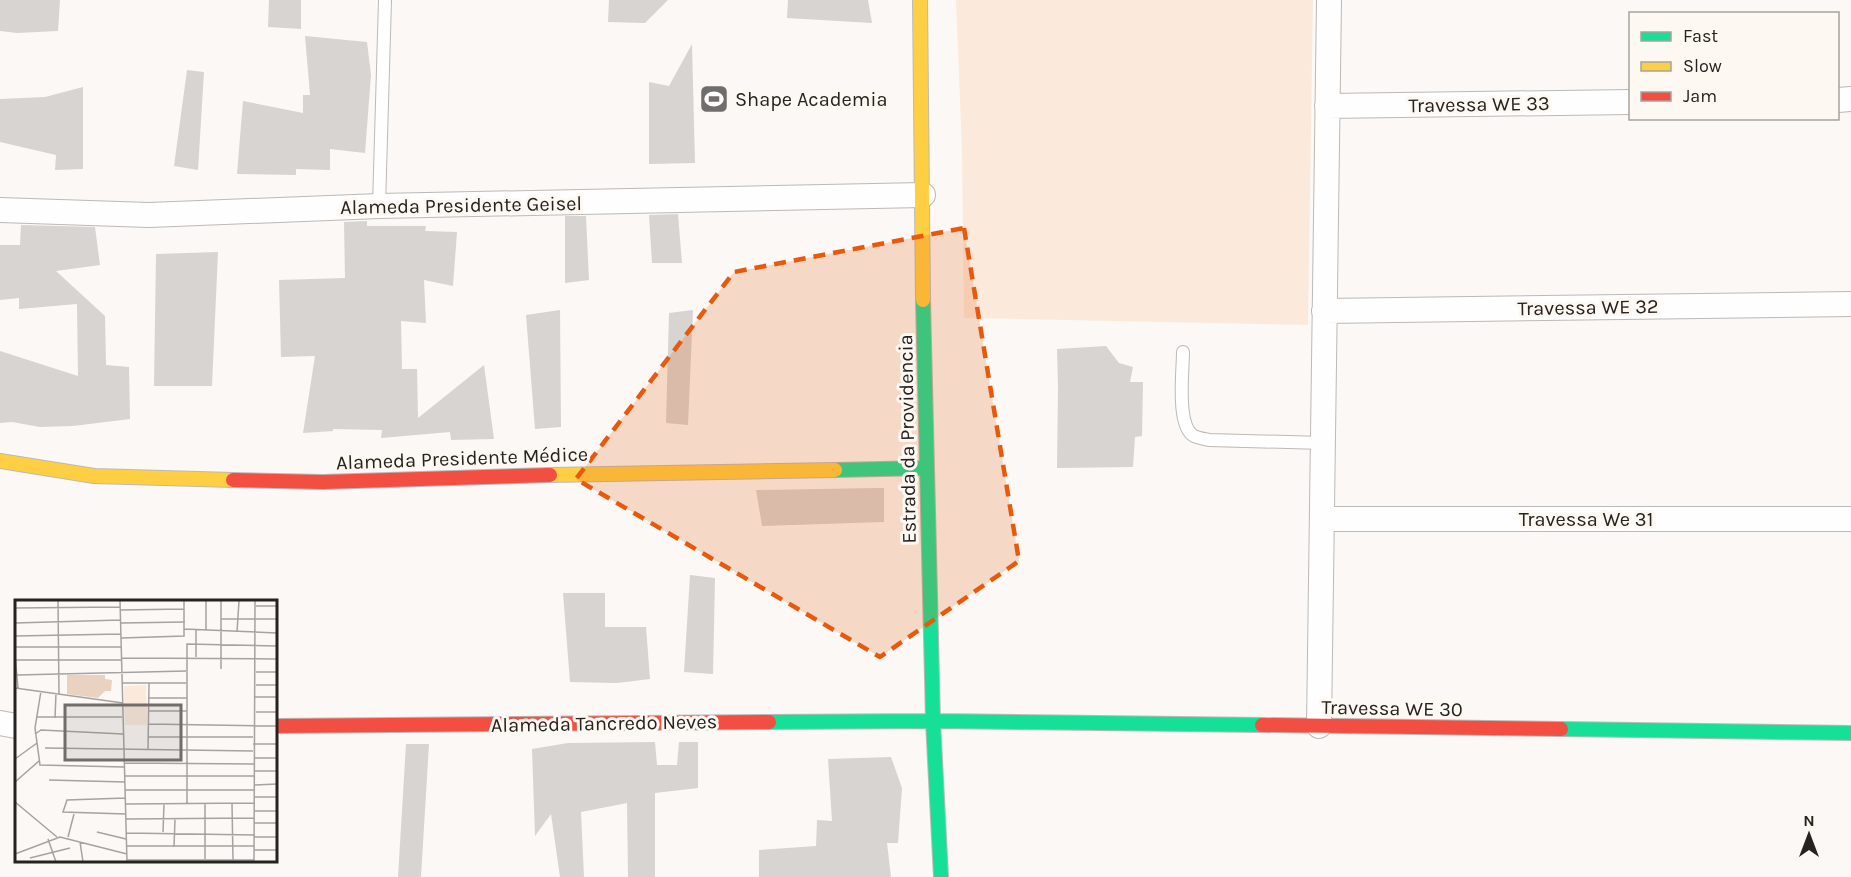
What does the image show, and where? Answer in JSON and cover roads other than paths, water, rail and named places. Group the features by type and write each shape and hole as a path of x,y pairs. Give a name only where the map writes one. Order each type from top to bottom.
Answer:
{"street":[{"name":"Estrada da Providencia","path":"920,0 924,395 933,720 941,877"},
{"path":"1319,726 1329,0"},
{"name":"Travessa WE 33","path":"1327,106 1629,102"},
{"name":"Alameda Presidente Geisel","path":"0,210 149,215 379,206 923,195"},
{"name":"Travessa WE 32","path":"1324,311 1851,304"},
{"name":"Alameda Presidente Médice","path":"0,462 94,476 323,482 454,477 927,468"},
{"name":"Travessa We 31","path":"1322,519 1851,519"},
{"name":"Travessa WE 30","path":"933,720 1851,734"},
{"name":"Alameda Tancredo Neves","path":"278,726 933,720"},
{"path":"0,723 15,726"}],"lane":[{"path":"379,206 385,0"},
{"path":"1183,352 1183,415 1186,428 1194,436 1209,440 1323,443"}],"place":[{"name":"Shape Academia","path":"714,99"}]}
